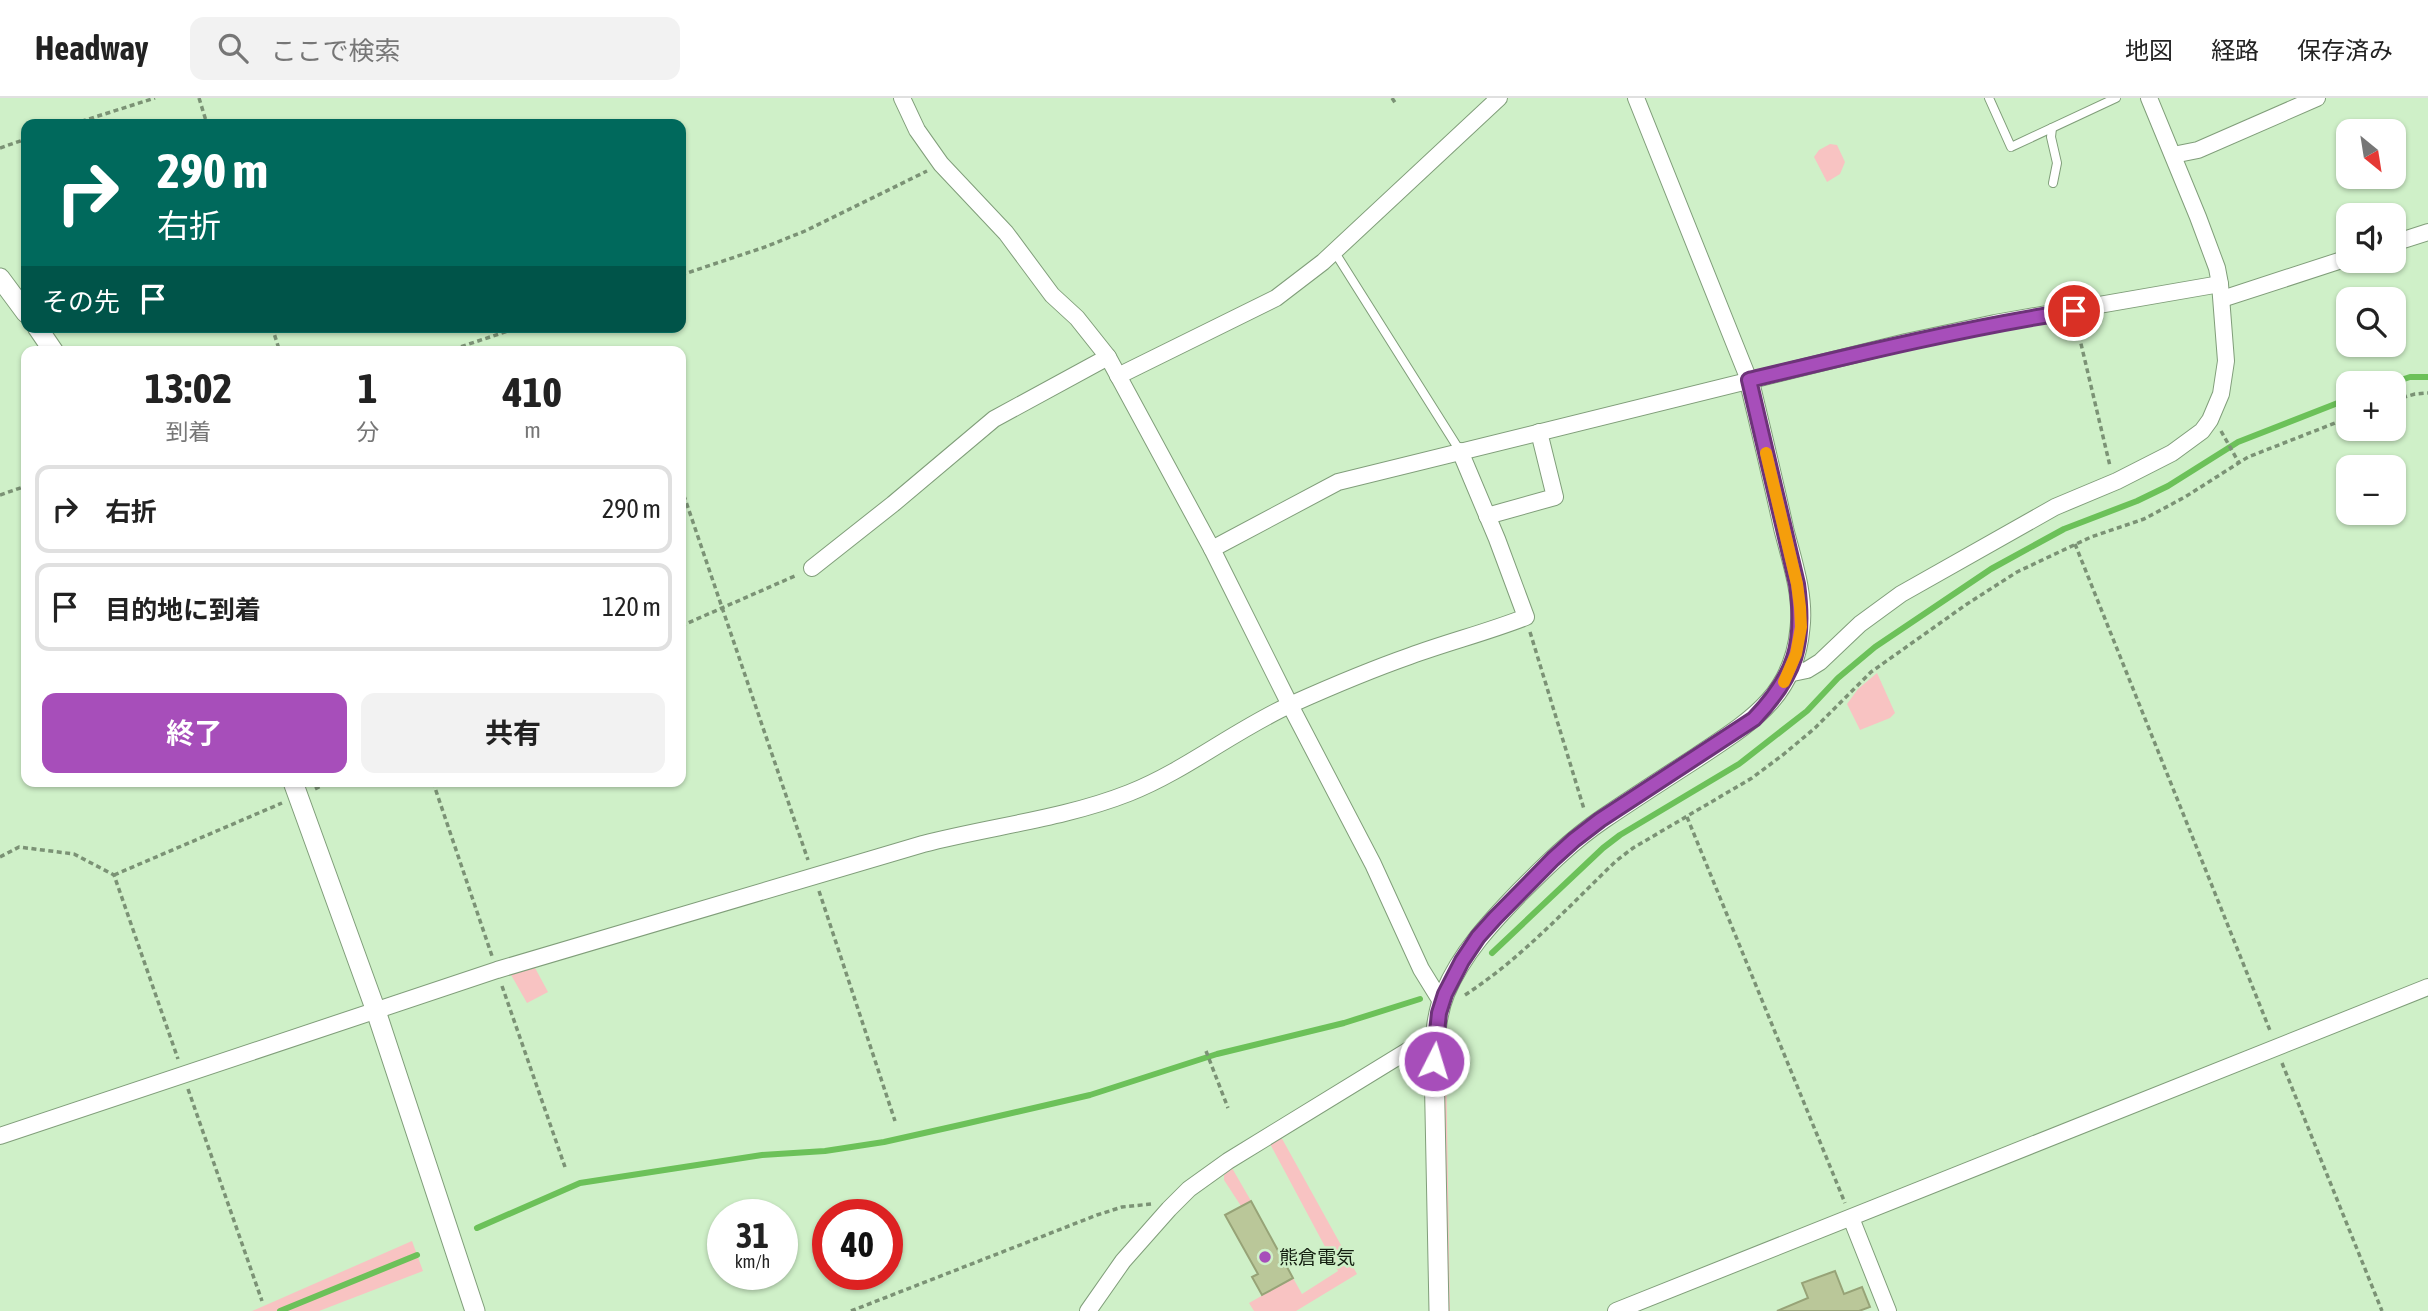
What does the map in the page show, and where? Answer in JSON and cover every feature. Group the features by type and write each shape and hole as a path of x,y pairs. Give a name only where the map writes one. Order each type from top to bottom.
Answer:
{"street":[{"path":"902,98 917,130 941,164 1006,233 1052,295 1077,318 1108,357 1212,549 1373,864 1421,969 1449,1002"},
{"path":"1118,376 1276,298 1334,251 1499,98"},
{"path":"1439,1311 1435,1034 1462,961 1478,937 1553,859 1590,829 1754,719 1780,689 1788,674 1796,654 1801,627 1797,584 1749,380 1636,98"},
{"path":"1788,674 1808,670 1883,606 1950,565 2055,507 2150,465 2191,441 2210,420 2221,394 2226,361 2217,268 2149,98"},
{"path":"2173,156 2198,150 2317,98"},
{"path":"2406,239 2428,232"},
{"path":"1212,549 1338,482 1918,339 1995,323 2221,292 2336,261"},
{"path":"0,278 21,306"},
{"path":"812,568 994,419 1108,357"},
{"path":"1488,516 1555,497 1539,432"},
{"path":"0,1136 497,970 923,844 1070,811 1128,794 1290,705 1406,657 1526,617 1460,451"},
{"path":"296,789 376,1011 475,1311"},
{"path":"1616,1311 2428,987"},
{"path":"1088,1311 1123,1261 1169,1209 1215,1169 1435,1034"},
{"path":"1851,1218 1888,1311"}],"lane":[{"path":"1989,98 2011,147 2116,98"},
{"path":"2052,128 2051,137 2057,163 2053,183"},
{"path":"1334,251 1460,451"}],"path":[{"path":"89,119 155,98"},
{"path":"199,98 206,119"},
{"path":"1392,98 1396,104"},
{"path":"0,148 21,141"},
{"path":"686,273 805,231 941,164"},
{"path":"2074,311 2114,482"},
{"path":"463,346 502,333"},
{"path":"2406,397 2428,393"},
{"path":"1449,1002 1492,978 1633,848 1752,778 1815,728 1871,672 1909,643 2017,572 2075,544 2124,524 2144,519 2239,463 2336,423"},
{"path":"2225,438 2239,463"},
{"path":"0,495 21,488"},
{"path":"686,501 895,1121"},
{"path":"2075,544 2382,1311"},
{"path":"686,624 812,568"},
{"path":"1526,617 1590,829"},
{"path":"114,875 296,789"},
{"path":"1687,817 1851,1218"},
{"path":"0,857 19,847 74,855"},
{"path":"1206,1051 1228,1108"},
{"path":"851,1311 1122,1207 1150,1204 1169,1209"}],"shaded area":[{"path":"1830,144 1837,145 1845,162 1840,174 1827,182 1814,157 1819,150"},
{"path":"1877,673 1895,713 1890,718 1860,730 1847,704 1858,689"},
{"path":"534,966 548,992 527,1003 510,973"},
{"path":"1446,1058 1450,1311 1446,1311 1443,1081"},
{"path":"1280,1135 1357,1274 1296,1311 1254,1311 1249,1303 1293,1278 1302,1294 1338,1271 1269,1142"},
{"path":"1232,1168 1251,1201 1241,1206 1224,1180 1224,1175"},
{"path":"412,1241 423,1271 319,1311 252,1311"}],"building":[{"name":"熊倉電気","path":"1251,1201 1293,1278 1262,1295 1252,1277 1258,1274 1225,1215"},
{"path":"1835,1271 1844,1294 1862,1287 1870,1307 1859,1311 1777,1311 1808,1298 1802,1283"}],"waterway":[{"path":"2406,378 2428,377"},
{"path":"1492,953 1603,848 1620,835 1739,764 1807,711 1838,678 1875,647 1991,569 2064,529 2168,486 2238,442 2336,404"},
{"path":"477,1228 580,1183 762,1155 825,1151 884,1142 1090,1095 1217,1054 1344,1023 1420,999"},
{"path":"280,1311 417,1255"}],"slow traffic":[{"path":"1766,453 1800,607 1801,627 1796,654 1784,682"}],"place":[{"name":"熊倉電気","path":"1265,1257"}],"route":[{"path":"1434,1061 1435,1034 1445,994 1462,961 1495,918 1553,859 1600,820 1754,719 1785,680 1796,654 1801,627 1800,607 1797,584 1749,380 1995,323 2074,311"}]}
